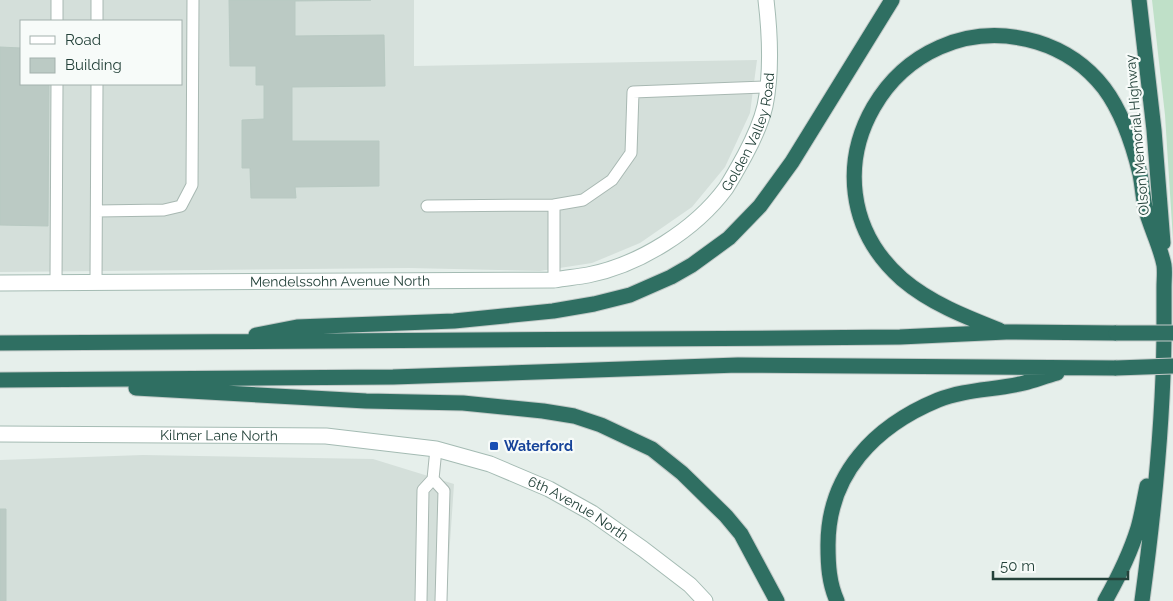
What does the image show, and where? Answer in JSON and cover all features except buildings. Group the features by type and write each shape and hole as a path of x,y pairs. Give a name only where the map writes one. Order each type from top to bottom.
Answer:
{"highway":[{"path":"223,342 296,327 454,321 553,311 630,295 671,277 692,265 729,238 765,200 792,162 892,0"},
{"name":"Olson Memorial Highway","path":"1139,0 1154,130 1164,267"},
{"path":"1006,332 950,311 902,279 878,252 864,226 858,211 856,192 858,139 872,105 893,78 924,54 946,44 976,36 1010,36 1027,39 1060,51 1084,68 1096,78 1115,107 1134,151 1145,206 1164,267 1161,431 1142,601"},
{"path":"0,343 863,337 1006,332 1173,333"},
{"path":"1,380 393,377 738,365 1073,368 1173,366"},
{"path":"837,601 830,580 828,564 830,520 833,502 840,483 864,449 908,416 940,400 1024,383 1073,368"},
{"path":"1,380 315,399 463,403 574,416 601,425 652,449 682,472 726,516 741,534 777,601"},
{"path":"1105,601 1122,571 1136,534 1161,431"}],"street":[{"name":"Golden Valley Road","path":"672,238 708,207 726,188 758,126 765,107 767,87 769,45 766,0"},
{"name":"Mendelssohn Avenue North","path":"0,283 554,280 588,275 611,268 654,250 672,238"},
{"name":"Kilmer Lane North","path":"0,434 326,436 436,448"},
{"name":"6th Avenue North","path":"436,448 490,464 524,478 549,489 592,513 690,585 705,601"}],"lane":[{"path":"57,20 58,0"},
{"path":"97,0 97,20"},
{"path":"96,211 164,210 181,206 187,197 192,186 194,0"},
{"path":"56,283 57,85"},
{"path":"96,283 97,85"},
{"path":"426,206 554,205 583,200 612,180 631,154 633,92 767,87"},
{"path":"554,205 554,280"},
{"path":"421,601 423,490 432,479 436,448"},
{"path":"432,479 444,491 441,601"}],"shaded area":[{"path":"0,0 414,0 414,66 757,60 750,113 725,167 692,207 640,243 592,263 540,271 409,268 0,272"},
{"path":"143,455 373,459 454,484 446,601 0,601 0,460"}],"green space":[{"path":"1152,0 1173,0 1173,240 1165,115"}],"place":[{"name":"Waterford","path":"494,446"}]}
